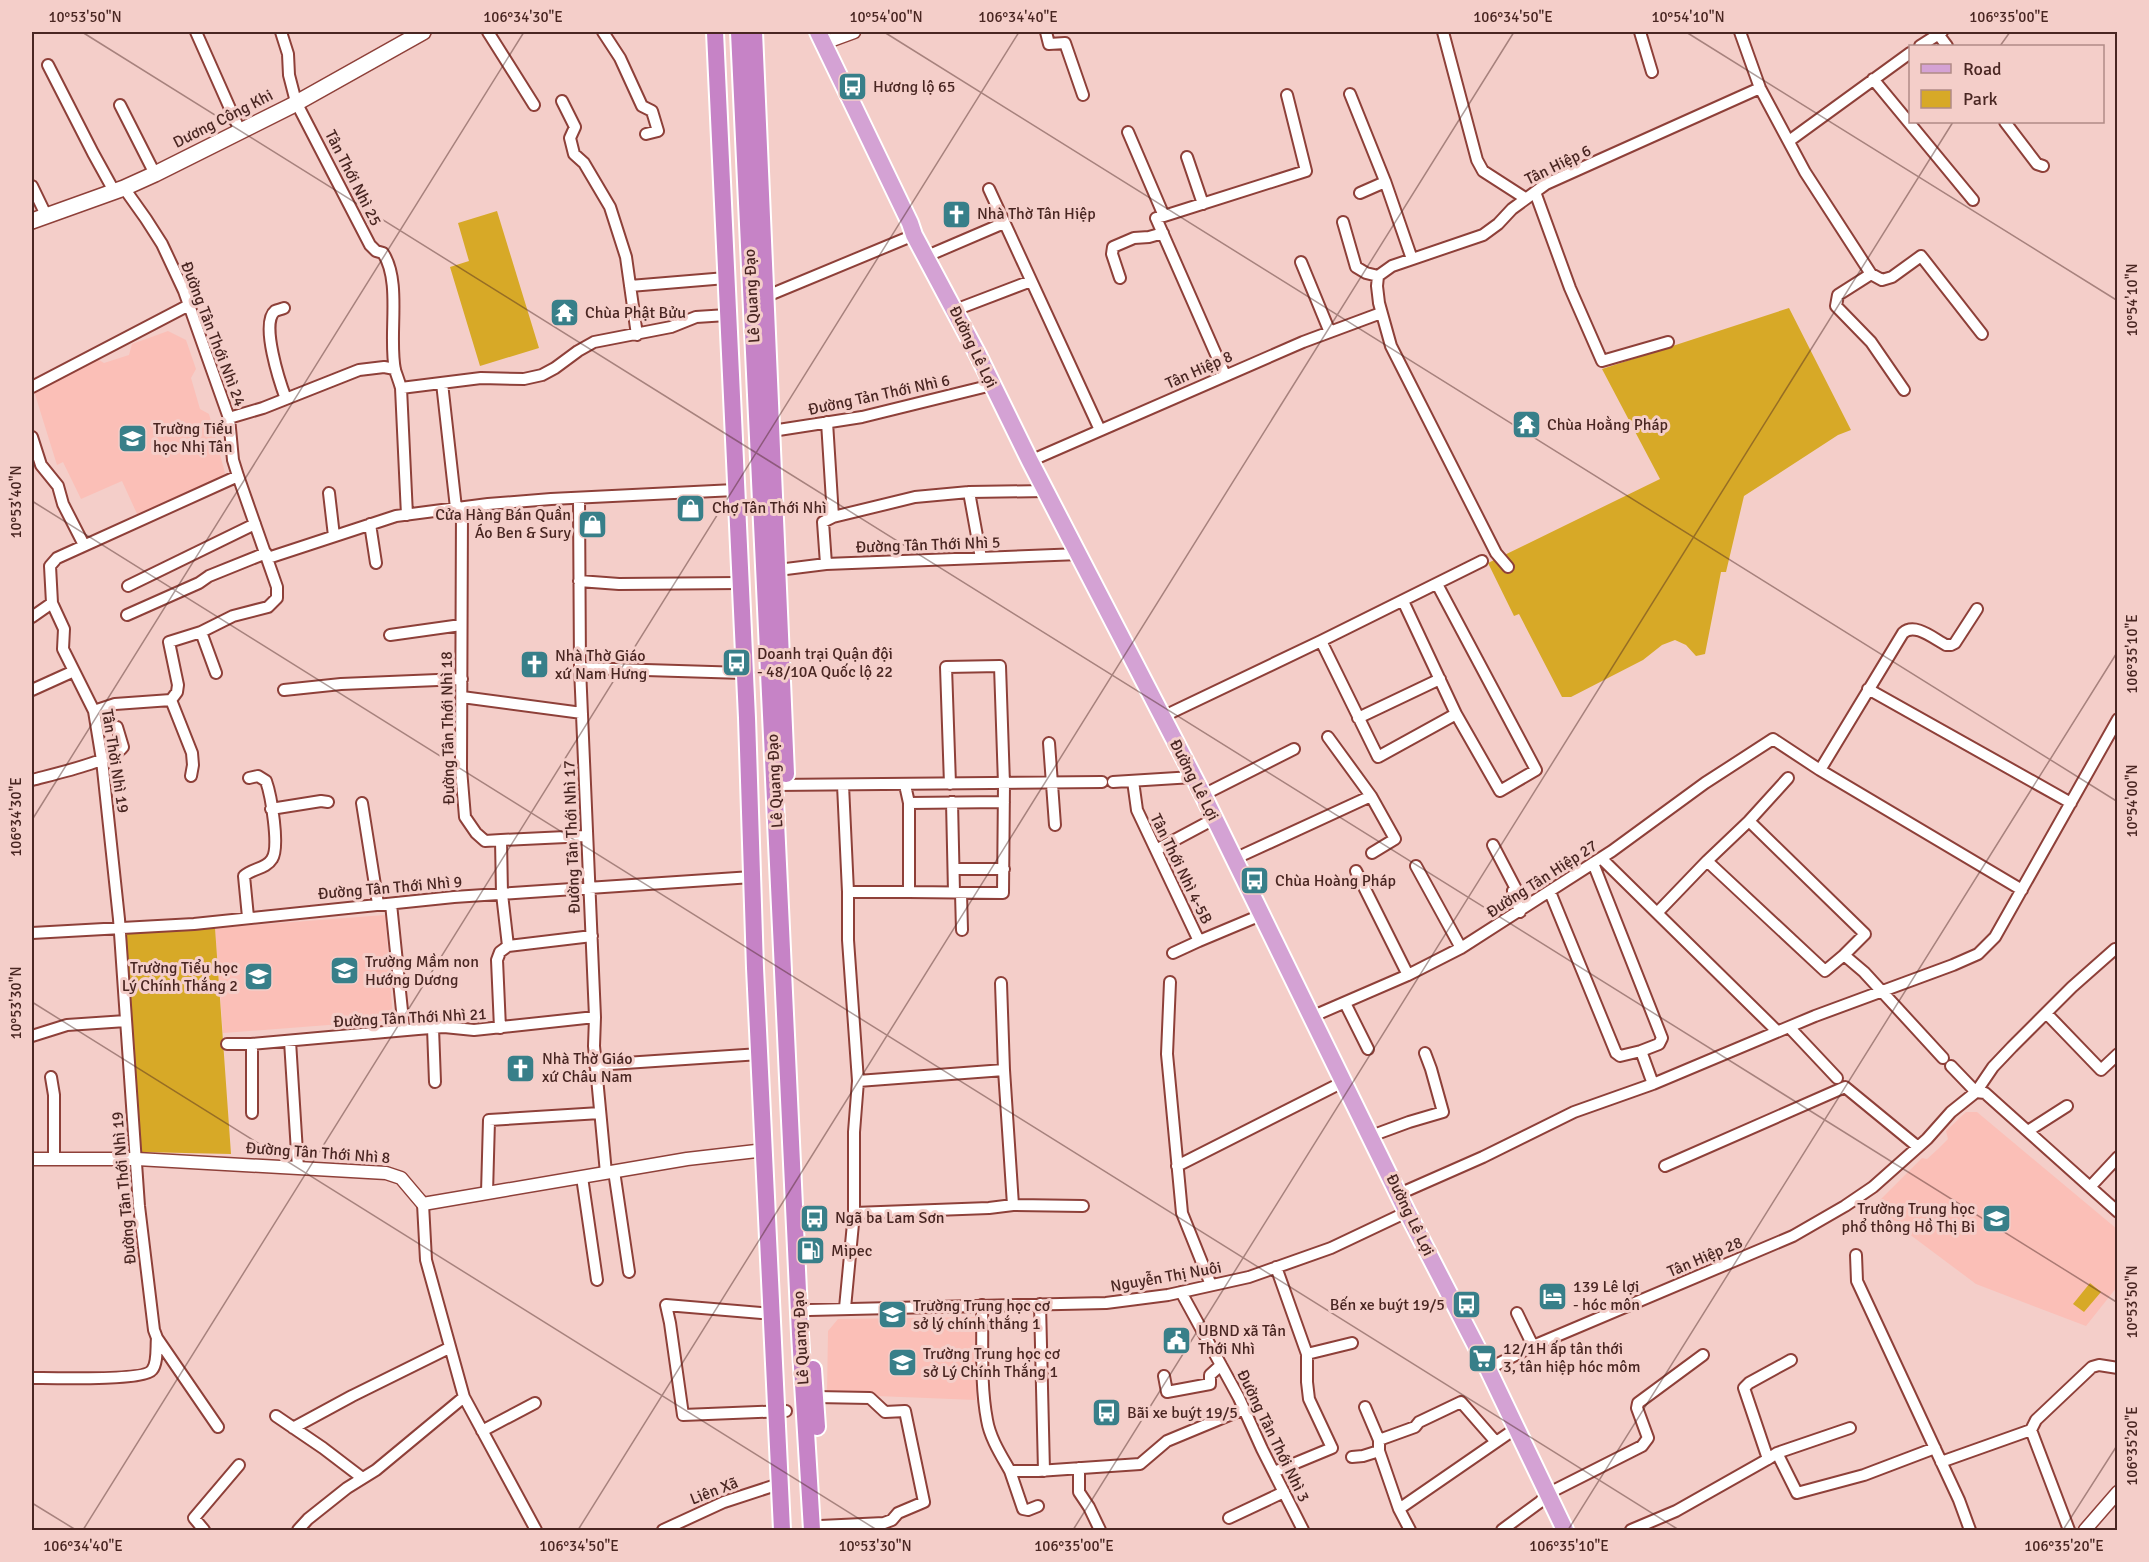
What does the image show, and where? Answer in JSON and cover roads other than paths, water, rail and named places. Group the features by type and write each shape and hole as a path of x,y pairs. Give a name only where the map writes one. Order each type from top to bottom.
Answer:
{"highway":[{"name":"Lê Quang Đạo","path":"715,32 760,1054 777,1313"},
{"name":"Lê Quang Đạo","path":"724,32 781,1411 792,1530"},
{"name":"Lê Quang Đạo","path":"739,32 780,784 804,1310 817,1529"},
{"name":"Lê Quang Đạo","path":"754,32 778,570 780,784"},
{"name":"Lê Quang Đạo","path":"804,1310 816,1397 817,1529"},
{"path":"777,1313 804,1310"},
{"name":"Lê Quang Đạo","path":"781,1411 779,1484 782,1530"}],"main road":[{"name":"Dương Công Khi","path":"32,221 119,190 155,174 296,102 423,32"},
{"name":"Đường Lê Lợi","path":"821,37 914,235 955,310 1030,461 1203,795 1311,1017 1345,1081 1407,1212 1488,1368 1564,1530"}],"street":[{"path":"196,32 240,131"},
{"name":"Tân Thới Nhì 25","path":"281,32 288,54 289,75 296,102 370,245 376,251 383,253 392,277 395,369 400,388 407,515"},
{"path":"488,32 534,105"},
{"path":"603,32 620,58 642,106 652,111 658,130 646,134"},
{"path":"821,37 854,32"},
{"path":"1046,32 1049,44 1065,43 1083,95"},
{"path":"1443,32 1477,160 1483,171 1530,195 1602,361 1668,342"},
{"path":"1640,32 1652,72"},
{"path":"1740,32 1760,88 1805,172 1871,274 1882,280 1892,277 1921,256 1982,334"},
{"path":"1922,45 1940,33"},
{"path":"1789,141 1909,54"},
{"name":"Đường Tân Thới Nhì 24","path":"48,65 93,153 119,190 146,219 162,244 189,305 229,418 233,460 277,587 277,598 268,607 233,616 201,632 169,642 178,685 177,692 171,700"},
{"path":"1873,79 1909,123"},
{"name":"Tân Hiệp 6","path":"1378,276 1384,270 1412,259 1483,235 1546,184 1760,88"},
{"path":"1225,375 1156,218 1306,171 1287,94"},
{"path":"1350,94 1385,182 1412,259"},
{"path":"562,101 575,127 570,138 574,154 584,163 609,207 626,257 637,335"},
{"path":"120,105 155,174"},
{"path":"1909,123 1973,200"},
{"path":"2006,123 2037,164 2043,166"},
{"path":"1128,132 1164,216"},
{"path":"1187,157 1203,204"},
{"path":"1360,193 1385,182"},
{"path":"32,186 46,215"},
{"path":"989,189 1100,430"},
{"path":"1342,222 1356,267 1378,276 1377,286 1381,312 1391,346 1496,553 1508,567"},
{"path":"927,256 1004,223"},
{"path":"1120,278 1112,254 1113,248 1134,238 1163,234"},
{"path":"766,296 914,235"},
{"path":"1301,262 1329,330"},
{"path":"1871,274 1838,295 1836,306 1871,342 1904,390"},
{"path":"630,285 726,278"},
{"path":"955,310 1031,281"},
{"path":"32,387 189,305"},
{"path":"284,308 273,313 271,350 286,399"},
{"name":"Tân Hiệp 8","path":"1030,461 1329,330 1381,312"},
{"path":"400,388 481,378 524,379 542,375 594,342 671,327 696,317 727,315"},
{"path":"229,418 286,399 359,370 378,367 395,369"},
{"name":"Đường Tân Thới Nhì 18","path":"442,383 459,508 461,769 465,817 485,841 501,840"},
{"name":"Đường Tản Thới Nhì 6","path":"772,431 862,417 992,385"},
{"path":"827,422 833,517"},
{"path":"32,437 41,465 58,486 63,504 84,546"},
{"name":"Tân Thời Nhì 19","path":"119,927 102,760 94,711 63,649 64,629 52,603 50,566 57,558 238,476"},
{"path":"127,615 199,583 209,576 370,524 407,515 551,499 735,490"},
{"path":"826,564 824,522 833,517 915,497 969,492 1047,490"},
{"path":"969,492 981,558"},
{"path":"329,493 334,536"},
{"name":"Đường Tân Thới Nhì 17","path":"579,499 580,668 592,936 595,1065 600,1113 629,1272"},
{"path":"128,586 255,524"},
{"path":"370,524 376,563"},
{"name":"Đường Tân Thới Nhì 5","path":"778,570 826,564 1080,554"},
{"path":"1162,717 1482,561"},
{"path":"579,581 630,584 740,583"},
{"path":"1403,601 1456,714 1500,791 1536,770 1437,584"},
{"path":"32,616 52,603"},
{"path":"1977,609 1951,645 1946,645 1914,628 1907,629 1820,770 2022,890"},
{"path":"390,635 461,625"},
{"path":"201,632 216,673"},
{"path":"1321,641 1377,757 1456,714"},
{"path":"848,892 1004,893 1004,784 1000,666 946,667 950,784"},
{"path":"580,668 744,673"},
{"path":"32,690 74,671"},
{"path":"284,690 341,684 462,679"},
{"path":"1358,718 1440,679"},
{"path":"1868,689 2071,803"},
{"path":"462,697 582,713"},
{"path":"94,711 115,704 171,700 192,753 191,776"},
{"path":"1400,1194 1483,1157 1574,1112 1653,1084 1789,1026 1953,966 1978,954 1995,937 2118,719"},
{"path":"32,780 102,760 123,749 117,727"},
{"path":"1328,737 1371,796 1395,839 1372,853"},
{"name":"Đường Tân Hiệp 27","path":"1311,1017 1408,975 1461,948 1597,861 1705,783 1773,739 1820,770"},
{"path":"1049,743 1054,825"},
{"path":"1203,795 1294,749"},
{"path":"248,917 244,876 266,866 273,858 274,830 266,781 258,776 249,778"},
{"path":"780,784 1004,784 1108,782 1193,777"},
{"path":"1657,912 1788,778"},
{"name":"Tân Thới Nhì 4-5B","path":"1133,781 1137,810 1199,941 1173,953"},
{"path":"843,785 849,940 858,1081 854,1132 854,1213 845,1308"},
{"path":"905,785 909,803 909,892"},
{"path":"1234,859 1371,796"},
{"path":"271,809 321,801 328,802"},
{"path":"952,802 954,869 962,930"},
{"path":"909,803 1004,802"},
{"path":"362,803 378,904"},
{"path":"1156,850 1214,819"},
{"path":"1707,861 1825,971 1844,955 1864,934 1749,820"},
{"path":"508,946 502,894 501,840 587,836"},
{"path":"1493,845 1516,889 1513,891 1520,912"},
{"path":"1597,861 1657,912 1777,1031"},
{"path":"1550,892 1616,1053 1620,1056 1659,1044 1662,1038 1597,861"},
{"path":"1416,866 1461,948"},
{"path":"954,869 1004,869"},
{"path":"1356,870 1408,975"},
{"name":"Đường Tân Thới Nhì 9","path":"32,933 194,924 378,904 752,877"},
{"path":"391,904 404,1030"},
{"path":"1199,941 1261,915"},
{"name":"Đường Tân Thới Nhì 19","path":"119,927 139,1206 154,1330 157,1338 218,1427"},
{"path":"500,1028 497,960 500,952 508,946 592,936"},
{"name":"Tân Hiệp 28","path":"1488,1368 1533,1346 1793,1236 1845,1206 1873,1187 1918,1147 1951,1112 1976,1092 1993,1067 2072,987 2115,949 2118,950"},
{"path":"1844,955 1864,972 1976,1092 1985,1093 2118,1212"},
{"path":"1170,982 1167,1053 1182,1213 1211,1286"},
{"path":"1000,983 1013,1205"},
{"path":"1345,1003 1368,1048"},
{"path":"2047,1014 2101,1070 2118,1054"},
{"name":"Đường Tân Thới Nhì 21","path":"227,1044 252,1044 433,1028 474,1030 595,1017"},
{"path":"32,1036 63,1026 126,1021"},
{"path":"1789,1026 1837,1078"},
{"path":"433,1028 435,1083"},
{"path":"290,1041 298,1168"},
{"path":"252,1044 252,1113"},
{"path":"1641,1051 1653,1084"},
{"path":"1371,1136 1443,1112 1425,1053"},
{"path":"595,1065 760,1054"},
{"path":"858,1081 1004,1070"},
{"path":"51,1077 54,1095 54,1159"},
{"path":"1177,1166 1345,1081"},
{"path":"1665,1166 1845,1087 1918,1147"},
{"path":"2028,1131 2067,1106"},
{"path":"487,1193 489,1120 600,1113"},
{"path":"536,1530 464,1397 426,1260 423,1204 687,1159 765,1150"},
{"path":"2090,1186 2118,1157"},
{"name":"Đường Tân Thới Nhì 8","path":"32,1160 136,1159 386,1173 398,1176 423,1204"},
{"path":"582,1177 597,1280"},
{"path":"854,1213 1013,1205 1083,1206"},
{"name":"Nguyễn Thị Nuôi","path":"804,1310 1107,1303 1181,1292 1249,1277 1331,1248 1407,1212"},
{"path":"1856,1255 1857,1281 1959,1500 1970,1530"},
{"path":"1274,1472 1332,1448 1309,1399 1307,1354 1276,1267"},
{"name":"Đường Tân Thới Nhì 3","path":"1181,1292 1244,1409 1303,1530"},
{"path":"1040,1304 1044,1471"},
{"path":"777,1313 666,1305 683,1415 781,1411"},
{"path":"982,1305 983,1371 987,1422 995,1443 1010,1470 1023,1509 1028,1510 1038,1506"},
{"path":"1517,1312 1533,1346"},
{"path":"32,1378 119,1378 149,1373 153,1368 157,1338"},
{"path":"1307,1354 1352,1343"},
{"path":"293,1428 361,1391 449,1348"},
{"path":"1502,1530 1540,1502 1547,1494 1642,1446 1648,1438 1637,1408 1638,1403 1703,1355"},
{"path":"1791,1360 1744,1388 1772,1456 1797,1493 1864,1475 1935,1448"},
{"path":"1164,1376 1167,1392 1210,1384 1210,1375 1221,1365"},
{"path":"1941,1462 2031,1430 2036,1420 2092,1367 2099,1365 2118,1368"},
{"path":"298,1530 308,1519 361,1477 376,1470 464,1397"},
{"path":"816,1397 870,1398 885,1412 906,1412 924,1502 898,1513 892,1520 884,1523 817,1529"},
{"path":"1352,1457 1363,1456 1415,1427 1423,1420 1461,1402 1496,1442"},
{"path":"482,1431 535,1403"},
{"path":"1365,1407 1399,1509 1410,1530"},
{"path":"1010,1470 1044,1471 1140,1464 1167,1441 1244,1409"},
{"path":"276,1416 361,1477"},
{"path":"1631,1530 1676,1511 1772,1456 1850,1428"},
{"path":"1399,1509 1515,1429"},
{"path":"2031,1430 2069,1530"},
{"path":"204,1530 194,1518 239,1465"},
{"path":"1079,1468 1079,1492 1100,1530"},
{"name":"Liên Xã","path":"663,1530 724,1502 779,1484"},
{"path":"1228,1518 1284,1492"},
{"path":"2085,1530 2118,1492"}],"place":[{"name":"Hương lộ 65","path":"852,87"},
{"name":"Nhà Thờ Tân Hiệp","path":"956,214"},
{"name":"Chùa Phật Bửu","path":"564,313"},
{"name":"Chùa Hoằng Pháp","path":"1526,425"},
{"name":"Trường Tiểu học Nhị Tân","path":"132,438"},
{"name":"Chợ Tân Thới Nhì","path":"691,508"},
{"name":"Cửa Hàng Bán Quần Áo Ben & Sury","path":"592,524"},
{"name":"Doanh trại Quận đội - 48/10A Quốc lộ 22","path":"736,663"},
{"name":"Nhà Thờ Giáo xứ Nam Hưng","path":"534,665"},
{"name":"Chùa Hoàng Pháp","path":"1254,881"},
{"name":"Trường Mầm non Hướng Dương","path":"344,971"},
{"name":"Trường Tiểu học Lý Chính Thắng 2","path":"259,977"},
{"name":"Nhà Thờ Giáo xứ Châu Nam","path":"521,1068"},
{"name":"Ngã ba Lam Sơn","path":"814,1218"},
{"name":"Trường Trung học phổ thông Hồ Thị Bi","path":"1996,1218"},
{"name":"Mipec","path":"810,1251"},
{"name":"139 Lê lợi - hóc môn","path":"1552,1296"},
{"name":"Bến xe buýt 19/5","path":"1466,1305"},
{"name":"Trường Trung học cơ sở lý chính thắng 1","path":"892,1315"},
{"name":"UBND xã Tân Thới Nhì","path":"1177,1340"},
{"name":"12/1H ấp tân thới 3, tân hiệp hóc môm","path":"1482,1358"},
{"name":"Trường Trung học cơ sở Lý Chính Thắng 1","path":"902,1363"},
{"name":"Bãi xe buýt 19/5","path":"1106,1413"}]}
